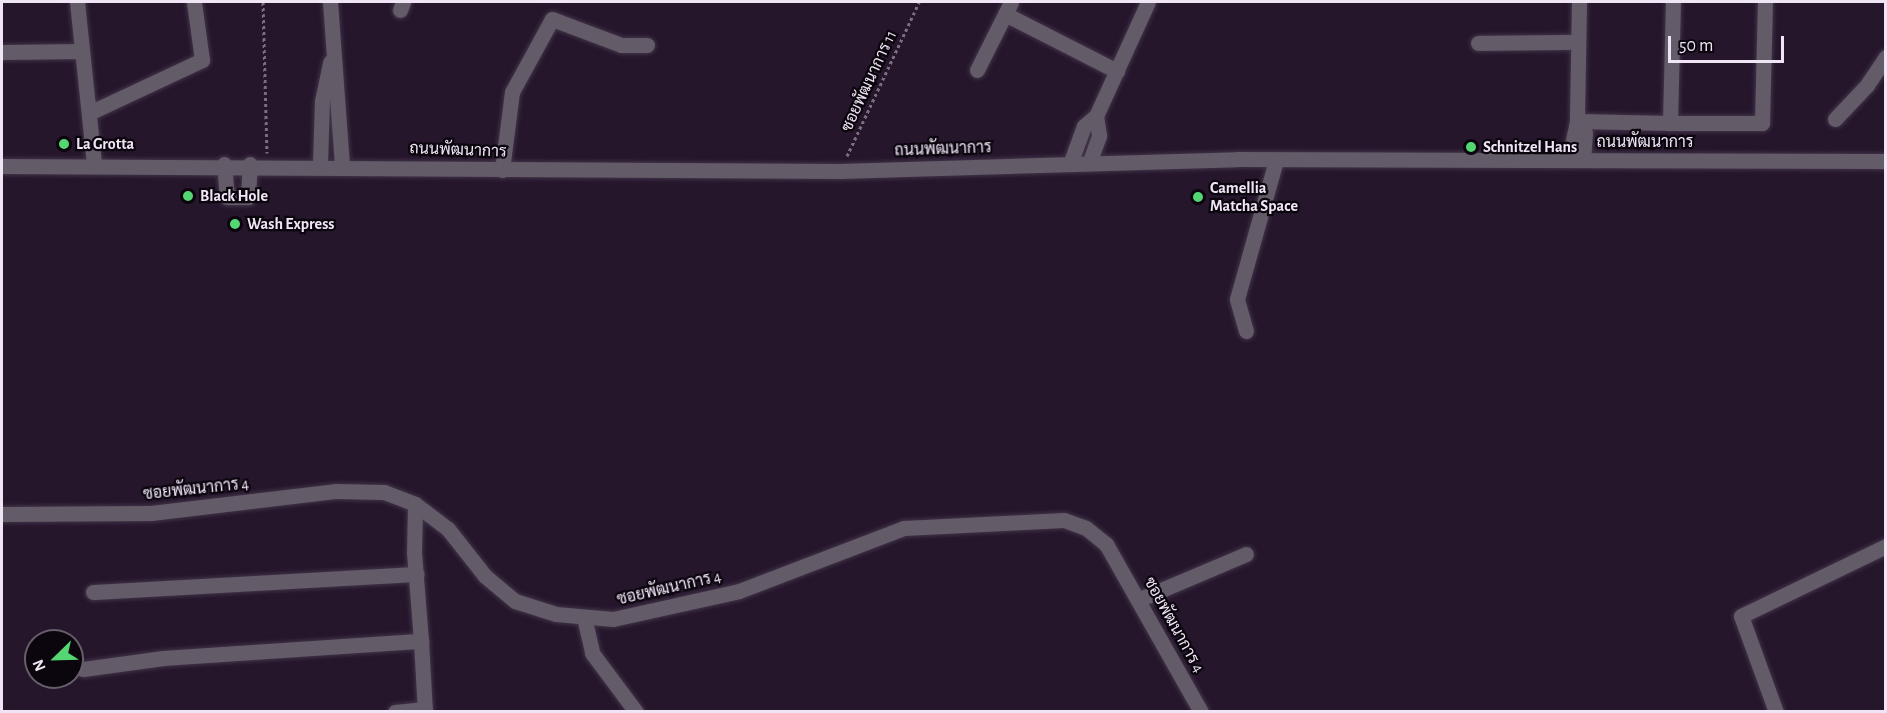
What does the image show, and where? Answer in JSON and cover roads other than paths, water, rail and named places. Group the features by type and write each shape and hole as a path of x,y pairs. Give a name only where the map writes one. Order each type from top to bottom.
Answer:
{"street":[{"path":"77,2 94,165"},
{"path":"89,113 202,60 194,2"},
{"path":"330,2 332,56 340,98 342,165"},
{"path":"1070,164 1084,126 1096,116 1148,2"},
{"path":"1576,159 1579,2"},
{"path":"1670,123 1673,2"},
{"path":"1577,121 1762,123 1765,2"},
{"path":"977,70 1008,8 1117,71"},
{"path":"502,170 512,92 552,19 621,45 647,45"},
{"path":"1478,43 1578,42"},
{"path":"2,52 82,51"},
{"path":"320,165 322,101 332,56"},
{"path":"1834,119 1868,85 1886,57"},
{"path":"1089,163 1099,136 1096,116"},
{"path":"1246,331 1237,299 1276,160"},
{"name":"ถนนพัฒนาการ","path":"2,166 267,164 502,170 840,171 1276,160 1886,161"},
{"path":"224,165 227,197 248,197 250,164"},
{"name":"ซอยพัฒนาการ 4","path":"2,514 150,513 335,491 384,492 415,504 448,529 485,576 515,601 556,614 613,619 739,591 903,528 946,523 1064,520 1086,528 1106,544 1140,599 1201,711"},
{"path":"395,711 425,710 416,574 415,504"},
{"path":"1776,711 1741,616 1886,546"},
{"path":"1140,599 1246,554"},
{"path":"93,592 416,574"},
{"path":"584,616 592,653 636,711"},
{"path":"84,669 163,658 421,641"}],"place":[{"name":"La Grotta","path":"64,144"},
{"name":"Schnitzel Hans","path":"1471,147"},
{"name":"Black Hole","path":"188,196"},
{"name":"Camellia Matcha Space","path":"1198,197"},
{"name":"Wash Express","path":"235,224"}]}
